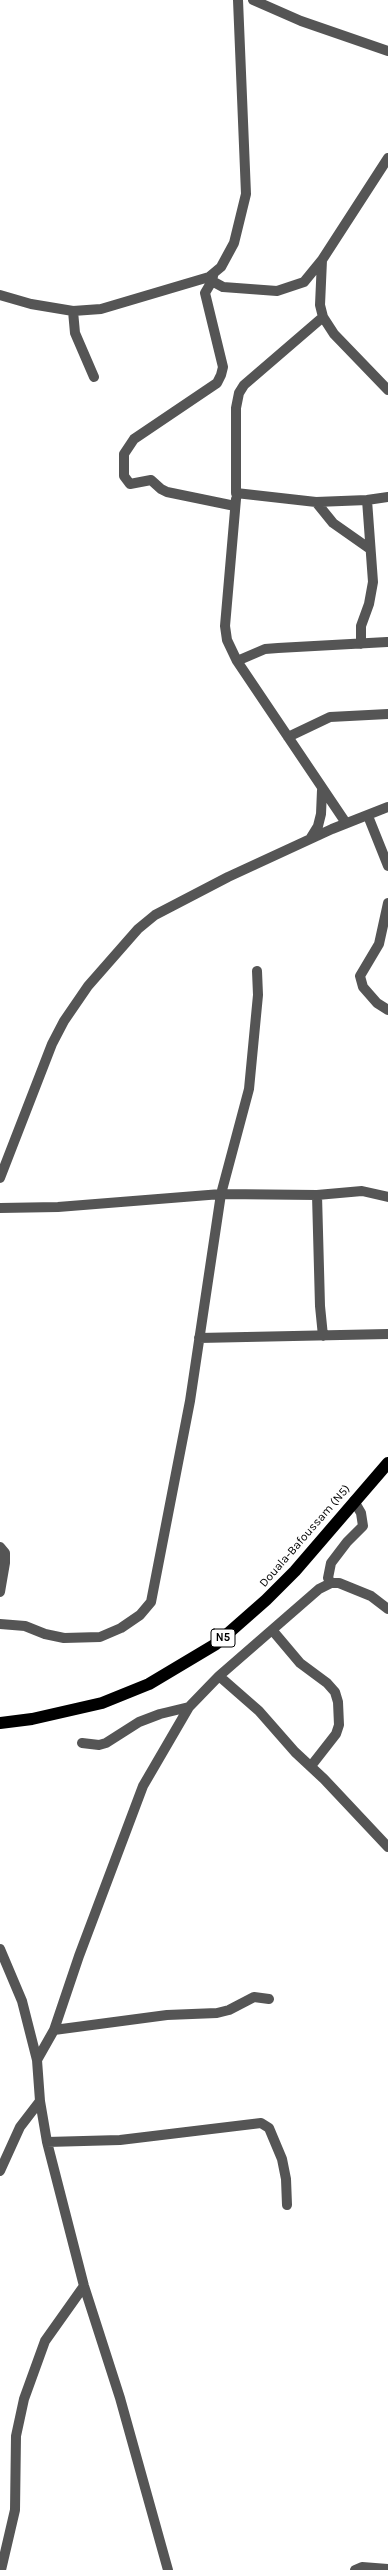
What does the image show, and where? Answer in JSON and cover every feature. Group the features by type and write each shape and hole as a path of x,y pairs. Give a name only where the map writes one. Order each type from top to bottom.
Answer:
{"highway":[{"name":"Douala-Bafoussam (N5)","path":"0,1722 32,1719 102,1703 149,1684 216,1644 266,1600 295,1571 388,1463"}],"street":[{"path":"235,506 167,492 161,490 151,480 130,484 124,476 124,454 134,439 216,383 222,375 223,367 205,293 234,243 246,194 238,0"},
{"path":"253,0 301,21 388,51"},
{"path":"213,278 223,287 278,290 304,282 322,260 388,158"},
{"path":"322,260 320,305 323,317 345,347 388,390"},
{"path":"0,295 31,304 73,311 100,309 213,278"},
{"path":"73,311 75,333 94,377"},
{"path":"323,317 244,385 239,393 236,408 236,494 225,626 227,640 238,661 322,790 346,823"},
{"path":"236,494 316,502 367,500 388,497"},
{"path":"361,644 361,626 372,594 367,500"},
{"path":"316,502 334,523 370,548"},
{"path":"238,661 265,650 278,648 387,642"},
{"path":"288,737 330,717 388,714"},
{"path":"310,839 321,814 322,790"},
{"path":"0,1178 52,1044 84,992 109,960 155,915 310,839 388,807"},
{"path":"368,816 388,866"},
{"path":"388,903 379,944 375,955 363,970 360,981 378,1003 388,1010"},
{"path":"0,1624 25,1626 45,1634 64,1638 100,1637 121,1628 140,1615 150,1602 190,1401 221,1194 249,1089 258,995 257,971"},
{"path":"0,1208 58,1207 221,1194 316,1195 362,1192 388,1197"},
{"path":"316,1195 320,1306 323,1336"},
{"path":"199,1338 388,1334"},
{"path":"331,1583 328,1578 331,1563 347,1542 363,1526 361,1513 354,1501"},
{"path":"0,1547 5,1553 6,1563 0,1592"},
{"path":"37,2060 54,2030 79,1956 143,1786 189,1707 219,1676 319,1589 331,1583 340,1583 371,1596 388,1609"},
{"path":"272,1631 300,1662 327,1683 335,1692 338,1702 339,1725 336,1734 311,1766"},
{"path":"219,1676 259,1711 295,1752 311,1766 388,1847"},
{"path":"82,1743 98,1745 106,1743 139,1722 160,1714 189,1707"},
{"path":"0,1949 22,2001 37,2060 40,2101 46,2142 84,2286 120,2398 167,2570"},
{"path":"54,2030 168,2015 217,2013 229,2010 254,1997 269,2000"},
{"path":"0,2171 20,2127 40,2101"},
{"path":"46,2142 120,2140 261,2123 269,2128 282,2159 286,2179 287,2205"},
{"path":"1,2570 15,2510 16,2436 27,2388 46,2341 84,2286"},
{"path":"355,2570 362,2567 388,2569"}]}
